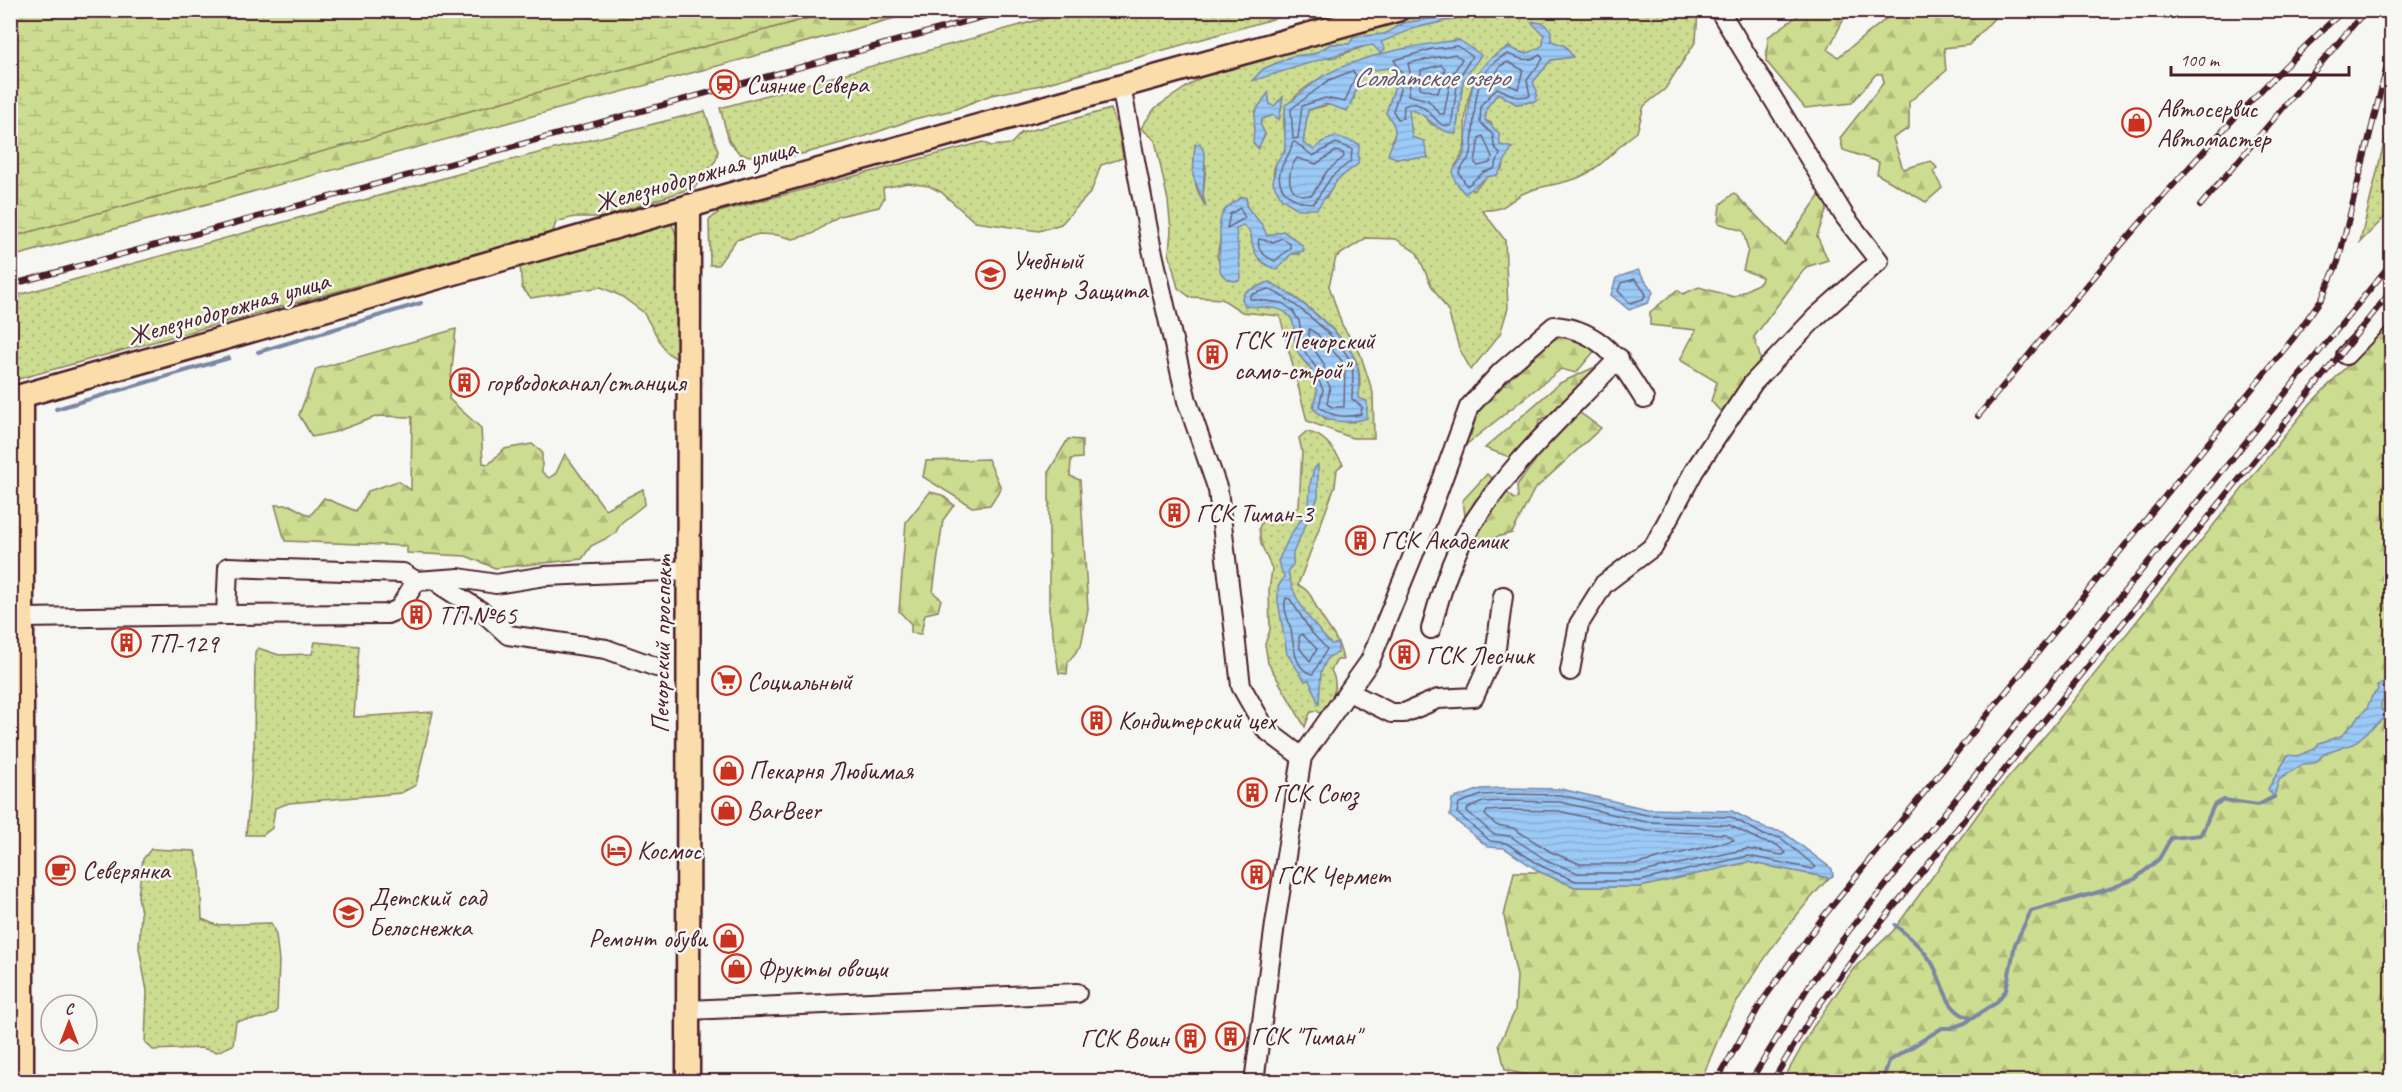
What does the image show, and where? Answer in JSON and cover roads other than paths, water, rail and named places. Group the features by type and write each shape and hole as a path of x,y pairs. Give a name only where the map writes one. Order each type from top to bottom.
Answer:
{"main road":[{"name":"Железнодорожная улица","path":"16,398 690,206 1397,10"},
{"name":"Печорский проспект","path":"688,1082 690,206"},
{"path":"16,398 23,618 22,1082"}],"street":[{"path":"1570,671 1579,624 1604,584 1654,546 1694,471 1753,384 1816,317 1879,261 1845,217 1719,10"},
{"path":"1121,86 1151,245 1187,401 1218,490 1241,686 1266,730 1302,757"},
{"path":"2346,355 2391,307"},
{"path":"1254,1082 1275,924 1302,757 1370,661 1427,521 1469,406 1501,372 1554,326 1573,327 1601,344 1618,358 1644,399"},
{"path":"1431,629 1453,562 1467,531 1506,478 1618,358"},
{"path":"226,615 228,567 403,573 416,580 459,578 496,584 545,576 690,570"},
{"path":"23,618 387,614 399,609 416,580"},
{"path":"437,580 441,586 484,613 508,635 606,649 656,667"},
{"path":"1349,692 1391,713 1404,713 1438,699 1474,697 1496,648 1503,596"},
{"path":"688,1010 1077,993"}],"water":[{"path":"1488,11 1415,28 1381,42 1385,49 1380,53 1373,45 1361,47 1252,81 1263,69 1293,56 1314,54 1331,44 1349,44 1354,37 1385,34 1404,23 1434,18 1444,13"},
{"path":"1531,22 1543,23 1551,31 1551,41 1565,46 1573,57 1551,60 1533,82 1537,91 1536,101 1516,104 1498,93 1487,107 1485,120 1499,133 1500,145 1512,148 1497,175 1487,177 1465,194 1457,184 1453,172 1465,150 1469,104 1476,77 1495,55 1510,47 1526,53 1543,45 1544,35"},
{"name":"Солдатское озеро","path":"1459,40 1481,55 1463,81 1456,134 1440,129 1422,114 1409,110 1412,137 1424,141 1428,158 1396,158 1388,155 1395,129 1386,113 1398,77 1389,68 1365,71 1347,111 1326,104 1308,110 1303,143 1314,150 1322,142 1336,136 1359,144 1358,164 1337,180 1317,209 1298,209 1282,199 1273,183 1276,163 1285,151 1285,105 1320,78 1356,61 1408,48"},
{"path":"1268,93 1270,105 1274,106 1283,97 1279,120 1273,115 1262,119 1260,124 1265,134 1258,148 1253,143 1255,112"},
{"path":"1200,143 1205,155 1203,196 1206,207 1193,176 1195,145"},
{"path":"1242,197 1246,197 1247,207 1263,226 1267,236 1283,231 1302,245 1304,251 1291,254 1277,270 1265,264 1257,256 1251,233 1243,225 1236,229 1241,277 1239,281 1225,277 1219,268 1220,227 1224,211"},
{"path":"1638,270 1653,292 1648,303 1629,310 1611,295 1616,278"},
{"path":"1269,282 1306,306 1344,342 1357,365 1358,398 1367,401 1367,418 1345,422 1331,420 1313,408 1317,391 1310,377 1312,370 1297,350 1292,321 1283,311 1276,308 1245,306 1242,299 1245,292"},
{"path":"1318,465 1318,497 1293,553 1293,565 1288,570 1290,581 1303,610 1331,644 1338,643 1338,653 1328,657 1321,672 1319,705 1309,680 1305,681 1287,654 1278,601 1278,587 1284,577 1278,561 1291,534 1309,508 1310,484 1314,469"},
{"path":"2391,682 2391,695 2381,703 2381,710 2390,713 2353,744 2324,754 2315,763 2303,764 2279,780 2274,797 2268,789 2288,755 2297,756 2315,749 2319,743 2341,736 2367,708 2372,696 2378,690 2377,685"},
{"path":"1481,789 1561,789 1647,809 1732,811 1767,829 1783,832 1832,869 1833,876 1829,878 1748,862 1640,887 1575,887 1540,872 1504,848 1488,847 1450,816 1452,799"}],"waterway":[{"path":"258,352 421,303"},
{"path":"56,409 229,358"},
{"path":"1882,1082 1889,1061 1942,1028 1951,1028 1965,1023 1996,1003 2006,990 2015,944 2031,911 2106,890 2135,879 2159,859 2171,838 2201,835 2214,805 2224,800 2258,805 2274,797"},
{"path":"1895,925 1915,942 1928,958 1950,1003 1962,1015 1971,1018"}],"railway":[{"path":"10,285 1008,10"},
{"path":"1978,416 2154,207 2246,106 2344,10"},
{"path":"2200,206 2366,10"},
{"path":"1716,1082 1763,1000 1823,917 2295,336 2322,298 2338,262 2392,46"},
{"path":"1750,1082 1810,984 1851,928 2392,262"},
{"path":"1772,1082 1814,1012 1867,940 2392,290"}],"place":[{"name":"Сияние Севера","path":"725,84"},
{"name":"Автосервис Автомастер","path":"2136,123"},
{"name":"Учебный центр Защита","path":"991,275"},
{"name":"ГСК \"Печорский само-строй\"","path":"1213,355"},
{"name":"горводоканал/станция","path":"465,382"},
{"name":"ГСК Тиман-3","path":"1175,513"},
{"name":"ГСК Академик","path":"1360,540"},
{"name":"ТП №65","path":"417,615"},
{"name":"ТП-129","path":"126,643"},
{"name":"ГСК Лесник","path":"1405,655"},
{"name":"Социальный","path":"726,681"},
{"name":"Кондитерский цех","path":"1097,720"},
{"name":"Пекарня Любимая","path":"728,770"},
{"name":"ГСК Союз","path":"1252,793"},
{"name":"BarBeer","path":"726,810"},
{"name":"Космос","path":"616,850"},
{"name":"Северянка","path":"61,870"},
{"name":"ГСК Чермет","path":"1256,875"},
{"name":"Детский сад Белоснежка","path":"348,912"},
{"name":"Ремонт обуви","path":"728,938"},
{"name":"Фрукты овощи","path":"736,968"},
{"name":"ГСК \"Тиман\"","path":"1230,1036"},
{"name":"ГСК Воин","path":"1190,1038"}]}
